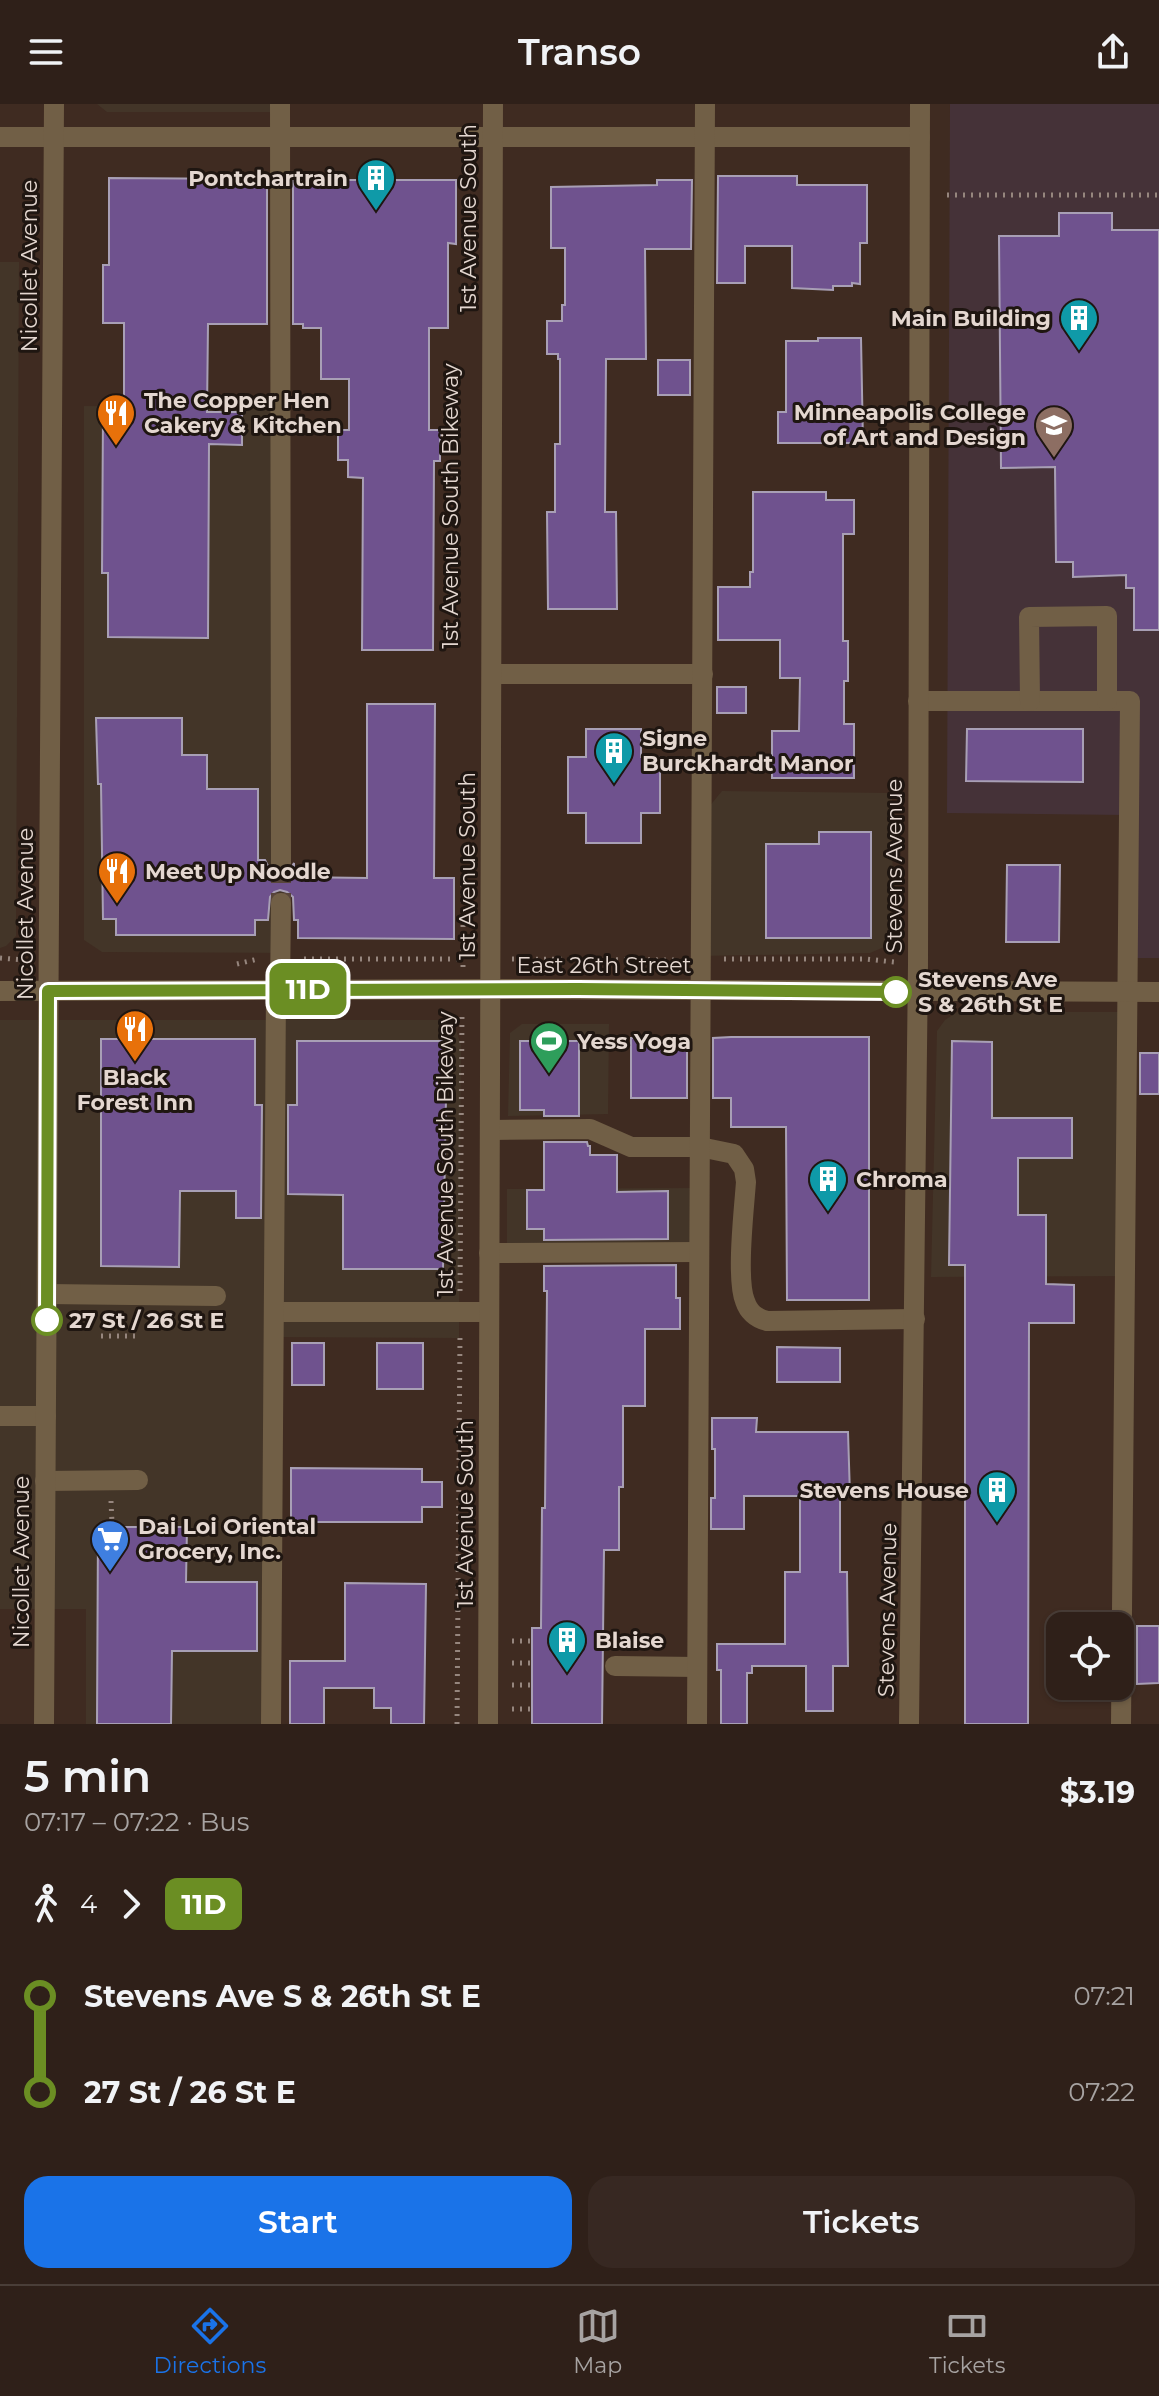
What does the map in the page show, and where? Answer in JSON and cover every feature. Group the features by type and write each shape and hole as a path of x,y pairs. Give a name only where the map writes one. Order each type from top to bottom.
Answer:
{"street":[{"name":"Nicollet Avenue","path":"44,1724 54,104"},
{"path":"280,104 281,863"},
{"name":"1st Avenue South","path":"488,1724 493,104"},
{"path":"697,1724 705,104"},
{"name":"Stevens Avenue","path":"909,1724 915,1319 920,104"},
{"path":"0,137 920,137"},
{"path":"1030,701 1029,617 1107,616 1107,701"},
{"path":"492,674 703,674"},
{"path":"918,701 1130,701 1121,1724"},
{"path":"271,1724 281,903"},
{"name":"East 26th Street","path":"0,991 490,989 1159,992"},
{"path":"490,1130 590,1129 631,1147 700,1147 734,1154 744,1169 746,1182 741,1281 744,1300 753,1315 767,1321 915,1319"},
{"path":"489,1253 699,1252"},
{"path":"47,1294 216,1296"},
{"path":"274,1312 489,1312"},
{"path":"0,1416 46,1416"},
{"path":"45,1481 138,1480"},
{"path":"615,1666 697,1667"}],"path":[{"path":"947,195 1159,195"},
{"name":"1st Avenue South Bikeway","path":"457,1724 464,862"},
{"path":"0,958 48,962"},
{"path":"230,966 253,959 866,959"},
{"path":"101,1336 137,1336"},
{"path":"512,1641 532,1641"},
{"path":"512,1663 532,1663"},
{"path":"512,1685 532,1685"},
{"path":"512,1709 532,1709"}],"shaded area":[{"path":"97,104 283,104 283,112 107,112"},
{"name":"Minneapolis College of Art and Design","path":"950,104 1159,104 1159,958 1126,958 1126,815 947,813"},
{"path":"0,262 19,262 16,936 0,948"},
{"path":"84,406 288,408 286,953 102,952 84,940"},
{"path":"722,791 892,793 893,937 884,947 870,953 699,956 699,819"},
{"path":"957,1012 1129,1012 1131,1276 931,1277 937,1031 945,1020"},
{"path":"0,1020 446,1020 455,1027 461,1045 459,1338 269,1337 266,1724 86,1724 86,1609 0,1609"},
{"path":"522,1024 609,1024 608,1114 508,1116 510,1033"},
{"path":"698,1188 700,1258 507,1260 507,1189"}],"building":[{"path":"718,176 797,176 797,185 867,185 867,243 860,243 860,284 833,286 833,290 792,288 792,246 745,246 745,283 717,283"},
{"path":"109,178 267,179 267,324 208,324 207,412 242,412 242,445 209,444 208,638 108,637 108,573 102,573 103,412 124,412 124,323 103,323 103,265 109,265"},
{"path":"293,180 456,180 456,244 448,243 448,328 429,328 429,430 440,430 440,461 434,461 433,650 362,650 363,478 348,477 348,460 338,460 338,430 349,430 349,379 321,379 321,328 303,328 303,324 293,324"},
{"path":"657,180 692,180 691,249 645,249 646,359 606,359 605,512 616,512 617,609 548,609 547,512 555,512 555,444 560,444 560,359 558,354 547,354 547,321 562,321 562,305 565,305 565,248 551,248 551,187 657,185"},
{"name":"Main Building","path":"1059,213 1112,213 1112,230 1159,230 1159,630 1134,630 1134,588 1126,588 1126,575 1073,577 1073,562 1056,562 1055,467 1001,468 999,236 1059,236"},
{"path":"818,338 861,338 863,443 778,443 778,412 786,412 786,341 818,341"},
{"path":"658,360 690,360 690,395 658,395"},
{"path":"753,492 826,492 826,500 854,500 854,534 843,534 843,641 848,641 844,724 854,724 854,778 772,778 772,731 799,731 800,678 780,678 780,640 718,640 718,587 750,587 750,572 753,572"},
{"path":"717,687 746,687 746,713 717,713"},
{"path":"367,704 435,704 434,878 454,878 454,939 298,938 293,897 280,890 270,897 268,920 255,920 255,935 116,935 116,919 103,919 101,784 98,784 96,718 182,718 182,755 207,755 207,789 258,789 258,860 265,860 270,870 280,876 288,874 294,863 294,877 367,878"},
{"name":"Signe Burckhardt Manor","path":"586,729 641,729 641,757 660,757 660,813 641,813 641,843 586,843 586,813 568,813 568,757 586,757"},
{"path":"967,729 1083,729 1083,782 966,781"},
{"path":"819,832 871,832 871,938 766,938 766,844 819,844"},
{"path":"1007,865 1060,865 1059,942 1006,942"},
{"name":"Chroma","path":"869,1037 869,1300 787,1300 786,1127 731,1127 731,1098 713,1098 713,1038"},
{"path":"631,1038 687,1038 687,1098 631,1098"},
{"path":"101,1039 255,1039 255,1105 262,1105 261,1218 236,1218 236,1191 180,1191 179,1267 101,1266"},
{"path":"297,1041 447,1041 443,1269 343,1269 343,1195 288,1194 288,1105 297,1105"},
{"name":"Yess Yoga","path":"520,1041 579,1041 579,1116 544,1116 544,1110 520,1110"},
{"name":"Stevens House","path":"952,1041 992,1042 992,1118 1072,1118 1072,1158 1018,1158 1018,1215 1046,1215 1046,1284 1074,1285 1074,1323 1029,1323 1028,1724 965,1724 965,1265 949,1265"},
{"path":"1140,1053 1159,1053 1159,1094 1140,1094"},
{"path":"544,1142 587,1142 590,1155 617,1155 617,1192 668,1191 668,1239 544,1240 544,1229 527,1229 527,1190 544,1190"},
{"path":"676,1265 680,1329 645,1329 645,1406 623,1406 619,1550 604,1550 602,1724 532,1724 532,1628 541,1628 542,1508 545,1508 547,1291 544,1291 544,1266"},
{"path":"292,1343 324,1343 324,1385 292,1385"},
{"path":"377,1343 423,1343 423,1389 377,1389"},
{"path":"777,1347 840,1348 840,1382 777,1382"},
{"path":"712,1418 757,1418 756,1432 848,1432 850,1496 840,1496 840,1572 847,1572 848,1666 833,1666 833,1711 806,1711 806,1666 752,1666 752,1673 747,1673 747,1724 721,1724 721,1670 717,1670 717,1644 785,1644 785,1572 800,1572 800,1496 744,1496 744,1529 711,1529 711,1498 715,1498"},
{"path":"291,1468 422,1469 422,1482 442,1482 442,1507 422,1507 422,1522 291,1522"},
{"path":"98,1527 187,1527 186,1582 257,1582 257,1651 172,1651 171,1724 97,1724"},
{"path":"345,1583 426,1584 424,1724 391,1724 391,1708 374,1708 374,1688 324,1688 324,1724 290,1724 290,1661 345,1661"},
{"path":"1137,1626 1159,1626 1159,1683 1137,1684"}],"tunnel":[{"path":"281,863 281,903"}],"bus line":[{"name":"11D","path":"47,1320 48,991 578,989 896,992"}],"place":[{"name":"Pontchartrain","path":"376,212"},
{"name":"Main Building","path":"1079,352"},
{"name":"The Copper Hen Cakery & Kitchen","path":"116,447"},
{"name":"Minneapolis College of Art and Design","path":"1054,459"},
{"name":"Signe Burckhardt Manor","path":"614,785"},
{"name":"Meet Up Noodle","path":"117,905"},
{"name":"Stevens Ave S & 26th St E","path":"896,992"},
{"name":"Black Forest Inn","path":"135,1063"},
{"name":"Yess Yoga","path":"549,1075"},
{"name":"Chroma","path":"828,1213"},
{"name":"27 St / 26 St E","path":"47,1320"},
{"name":"Stevens House","path":"997,1524"},
{"name":"Dai Loi Oriental Grocery, Inc.","path":"110,1573"},
{"name":"Blaise","path":"567,1674"}]}
